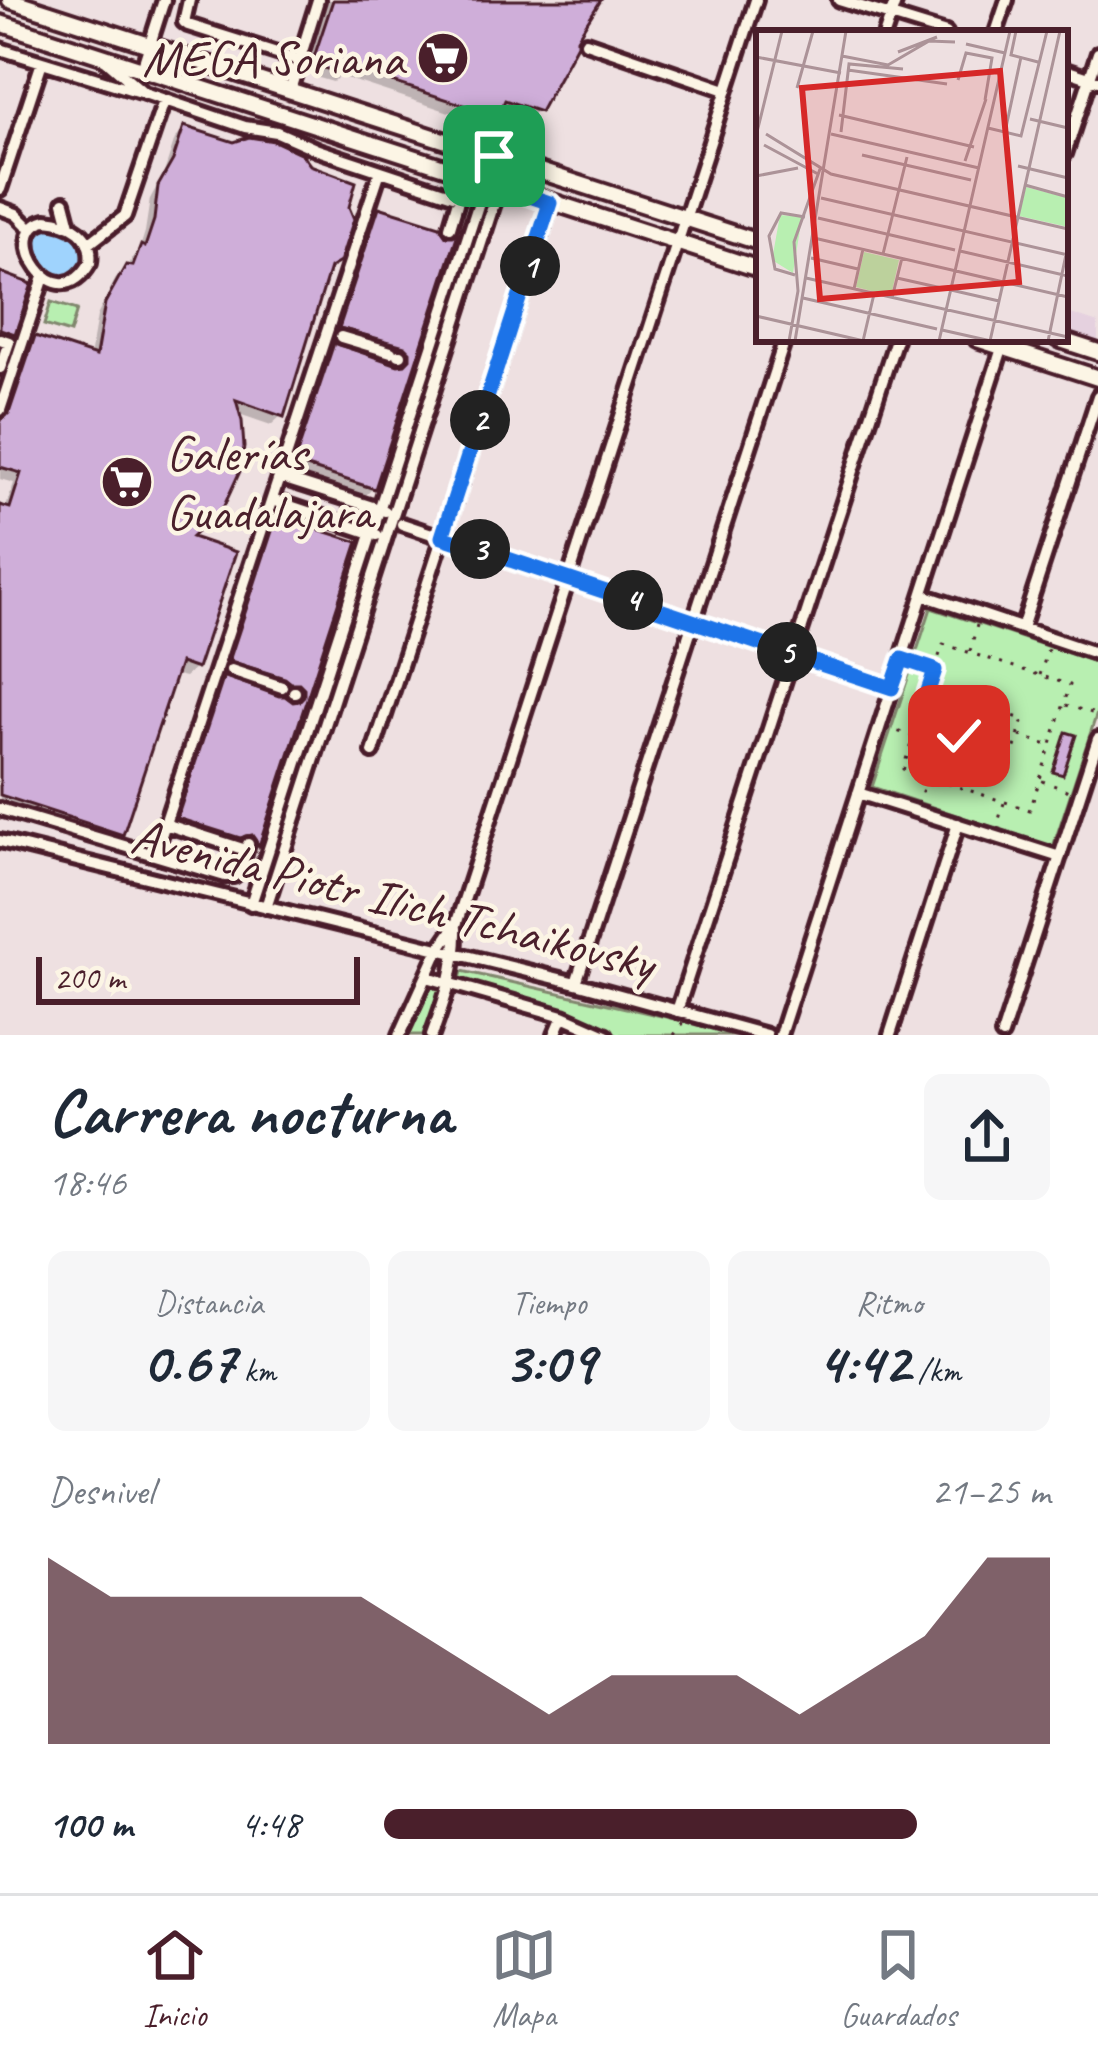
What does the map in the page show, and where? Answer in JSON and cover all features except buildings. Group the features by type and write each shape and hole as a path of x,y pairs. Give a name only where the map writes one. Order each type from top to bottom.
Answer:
{"main road":[{"path":"10,0 756,241"},
{"path":"0,22 756,268"},
{"path":"1067,342 1098,352"},
{"path":"1004,343 1098,378"}],"street":[{"path":"142,69 164,0"},
{"path":"189,0 184,22 188,25 299,60"},
{"path":"290,90 318,2 302,0"},
{"path":"400,1035 438,952 456,925 756,0"},
{"path":"838,0 936,30"},
{"path":"886,30 896,0"},
{"path":"997,30 1007,0"},
{"path":"586,42 726,90"},
{"path":"0,49 245,127 277,132 459,197 451,223"},
{"path":"1068,146 1094,80 1098,52"},
{"path":"99,54 144,93"},
{"path":"0,189 42,62"},
{"path":"90,243 125,216 164,101"},
{"path":"251,904 286,779 501,158"},
{"path":"155,854 380,170"},
{"path":"64,202 70,225"},
{"path":"373,752 550,203"},
{"path":"0,208 27,225"},
{"path":"15,239 27,225 46,220 70,225 90,243 90,263 79,277 60,282 32,275 17,260"},
{"path":"0,410 43,280"},
{"path":"266,908 386,538 398,519 447,306"},
{"path":"341,338 397,354"},
{"path":"0,339 9,342 0,368"},
{"path":"576,983 784,342"},
{"path":"681,1012 895,342"},
{"path":"780,1035 1004,343"},
{"path":"1022,628 1098,395"},
{"path":"279,477 379,509 442,537 892,688"},
{"path":"272,500 386,538"},
{"path":"923,595 1098,654"},
{"path":"232,670 290,690"},
{"path":"1002,1035 1098,739"},
{"path":"286,779 306,785"},
{"path":"858,793 1060,856"},
{"path":"0,808 225,876 240,870 247,847 165,824"},
{"path":"890,1035 958,824"},
{"name":"Avenida Piotr Ilich Tchaikovsky","path":"0,841 576,983 766,1035"},
{"path":"432,1035 450,984 456,925"},
{"name":"Avenida Piotr Ilich Tchaikovsky","path":"427,977 563,1016 606,1035"},
{"path":"555,1035 563,1016"}],"path":[{"path":"969,652 981,614"},
{"path":"1040,675 1052,638"},
{"path":"943,644 969,652 1070,685 1030,810 903,769 943,644"},
{"path":"902,659 935,670"},
{"path":"968,704 1023,719 1018,735 1014,751 959,736 968,704"},
{"path":"1064,704 1098,715"},
{"path":"923,706 964,719"},
{"path":"880,726 914,737"},
{"path":"1018,735 1051,746"},
{"path":"968,790 982,742"},
{"path":"916,811 927,777"},
{"path":"1040,780 1080,794"},
{"path":"994,836 1004,802"},
{"path":"674,1035 682,1024 681,1012"}],"shaded area":[{"path":"1068,313 1098,323 1098,342 1068,332"}],"green space":[{"path":"51,302 77,310 70,333 44,325"},
{"path":"931,608 1098,663 1098,710 1053,847 872,787"},
{"path":"462,971 734,1035 619,1035 560,1007 460,979"},
{"path":"428,983 442,987 424,1035 409,1035"}],"water":[{"path":"48,226 64,230 82,247 82,266 75,272 50,274 26,258 23,241"}],"place":[{"name":"MEGA Soriana","path":"443,58"},
{"name":"Galerías Guadalajara","path":"127,482"}],"route":[{"path":"494,156 508,160 500,186 550,203 442,537 892,688 902,659 935,670 923,706 964,719 959,736"}]}
